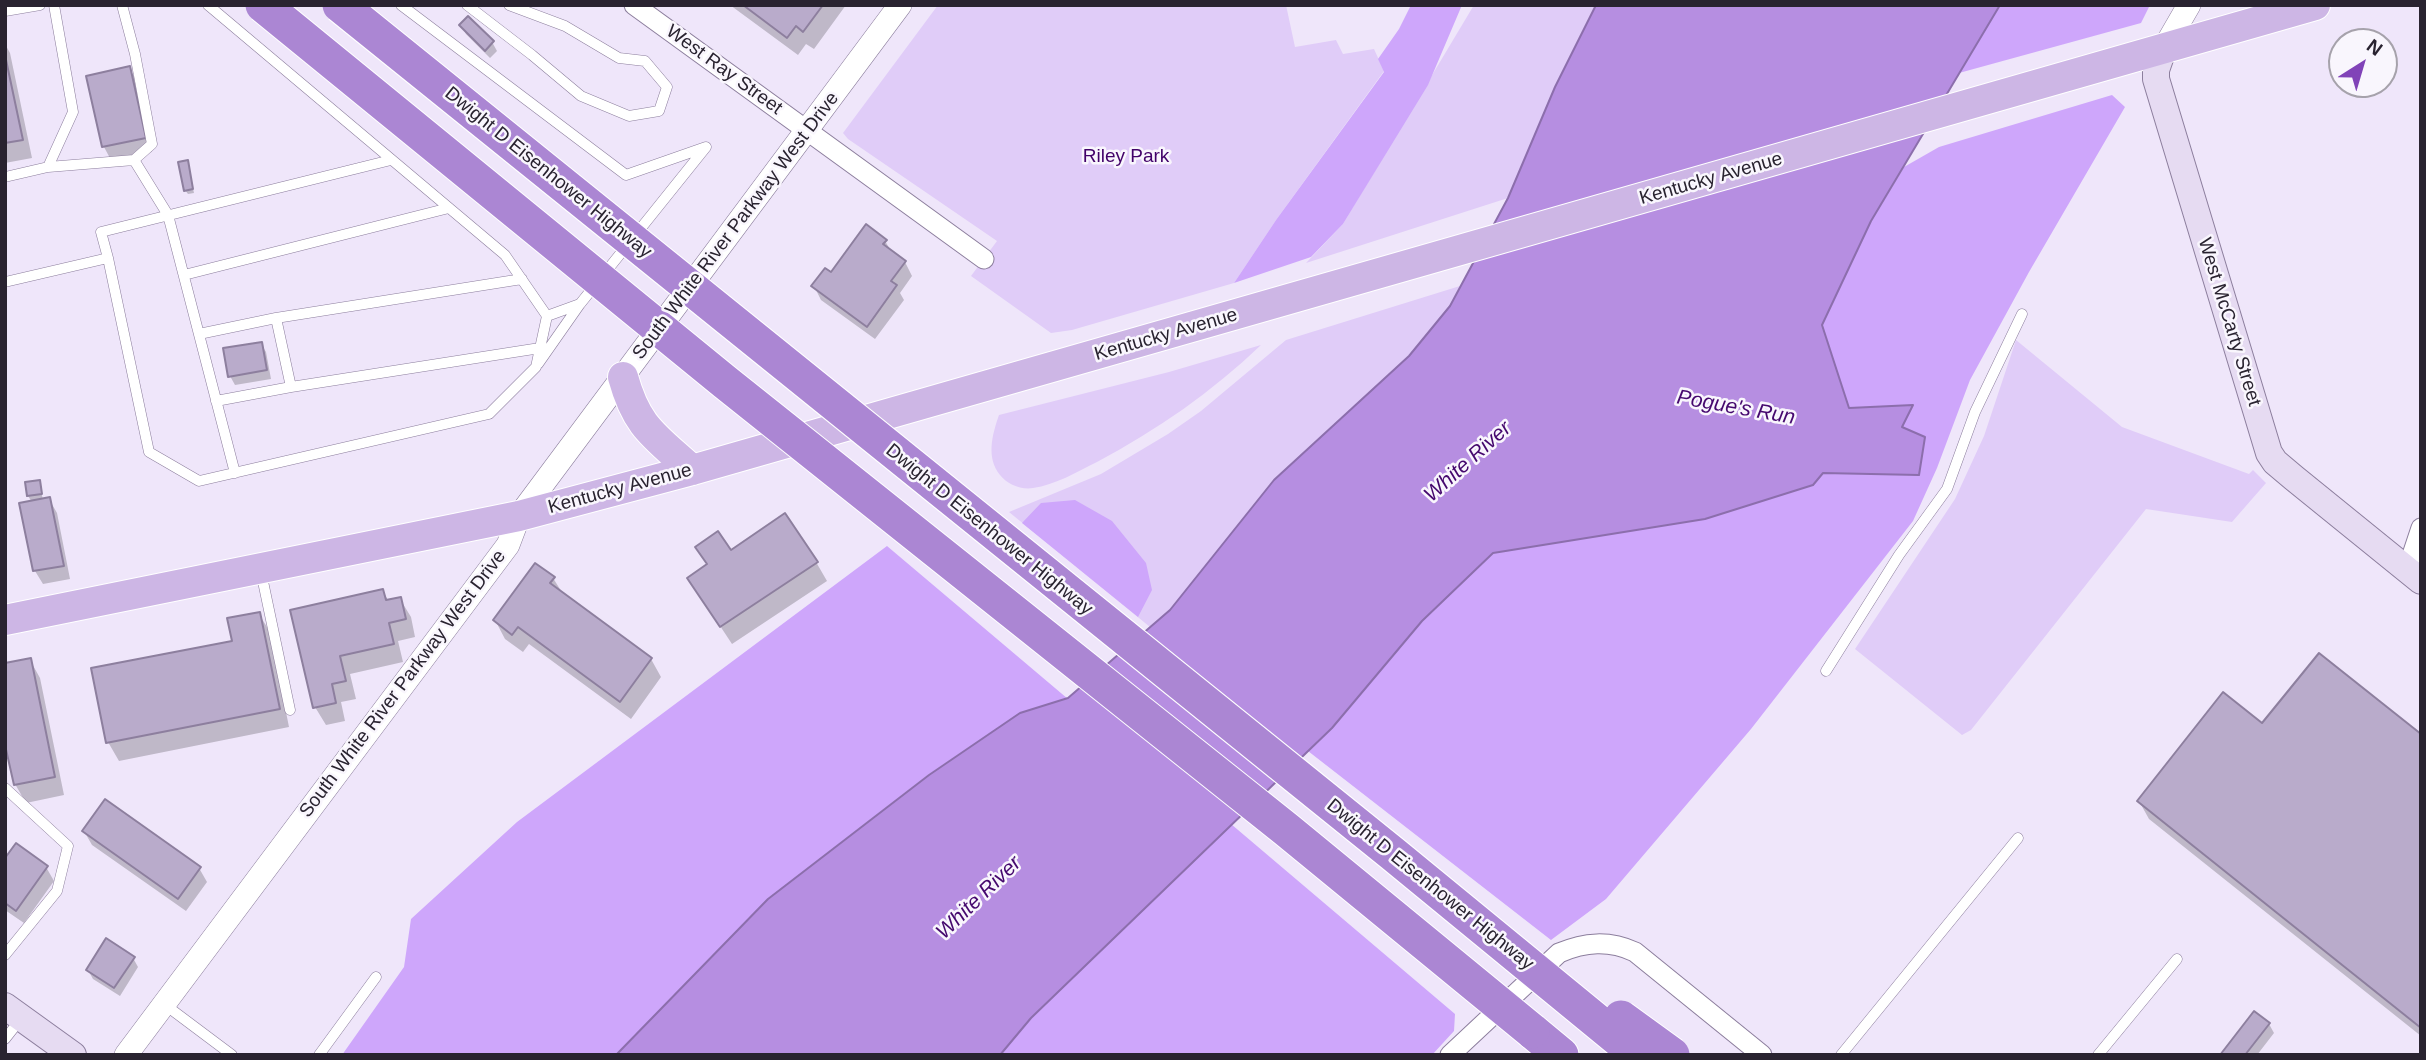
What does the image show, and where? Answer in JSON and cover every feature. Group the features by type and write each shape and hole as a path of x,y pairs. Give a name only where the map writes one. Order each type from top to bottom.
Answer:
{"highway":[{"path":"263,5 725,382 1265,813 1541,1043 1561,1055"},
{"name":"Dwight D Eisenhower Highway","path":"340,5 1393,854 1638,1055"},
{"path":"1393,854 1672,1055"}],"main road":[{"name":"Kentucky Avenue","path":"5,620 519,516 692,470 2163,50 2305,6"},
{"name":"West McCarty Street","path":"2163,50 2156,70 2156,79 2269,453 2275,462 2414,576"},
{"path":"623,377 630,403 640,421 692,470"},
{"path":"11,1021 73,1055"}],"street":[{"name":"West Ray Street","path":"634,5 984,259"},
{"name":"South White River Parkway West Drive","path":"126,1055 508,545 519,516 900,5"},
{"name":"West McCarty Street","path":"2163,50 2189,5"},
{"path":"2414,576 2421,528"},
{"path":"1450,1055 1559,953 1572,947 1598,943 1622,946 1635,952 1762,1055"}],"lane":[{"path":"5,11 40,5"},
{"path":"48,167 73,112 54,5"},
{"path":"5,177 48,167 134,160 152,144 135,54 122,5"},
{"path":"208,5 505,255 547,316 536,367"},
{"path":"391,160 101,232 149,452 199,481 489,414 536,367 580,304 706,147 626,175 401,5"},
{"path":"467,5 581,96 629,116 659,111 667,87 645,61 619,58 565,26 509,5"},
{"path":"134,160 168,215 235,473"},
{"path":"184,275 449,208"},
{"path":"5,282 108,258"},
{"path":"199,334 276,318 522,279"},
{"path":"547,316 580,304"},
{"path":"1826,671 1899,555 1947,489 1975,412 2022,314"},
{"path":"276,318 292,387"},
{"path":"216,401 540,348"},
{"path":"260,568 290,710"},
{"path":"5,788 68,846 57,891 5,955"},
{"path":"1841,1055 2018,838"},
{"path":"2098,1055 2176,959"},
{"path":"319,1055 376,977"},
{"path":"164,1004 232,1055"}],"green space":[{"name":"Riley Park","path":"938,5 1286,5 1295,47 1336,40 1343,54 1374,49 1384,71 1276,220 1234,283 1072,330 1051,333 971,276 997,241 843,133"},
{"path":"1474,5 1595,5 1555,87 1508,198 1306,263 1343,224"},
{"path":"1460,286 1450,306 1409,356 1274,480 1170,610 1150,627 1009,512 1101,474 1168,434 1201,411 1286,340"},
{"path":"2016,340 2122,427 2249,474 2253,470 2266,483 2232,522 2146,509 1971,730 1962,735 1855,649 1955,499 1984,436"},
{"path":"1261,345 1223,379 1162,423 1066,478 1024,488 1006,481 996,468 992,446 999,415 1169,372"}],"shaded area":[{"path":"1411,5 1462,5 1428,85 1343,224 1311,257 1234,283 1276,220 1384,72 1378,59 1399,29"},
{"path":"2000,5 2150,5 2141,23 1959,73"},
{"path":"2112,95 2125,107 1970,380 1937,468 1913,521 1751,729 1606,899 1551,940 1308,751 1332,728 1422,621 1493,552 1705,519 1822,473 1919,475 1921,457 1849,408 1822,325 1871,221 1904,167 1939,147"},
{"path":"1075,500 1112,521 1146,563 1152,590 1138,617 1022,523 1041,503"},
{"path":"887,546 1068,699 1020,713 928,775 768,899 617,1055 342,1055 404,967 411,919 517,822"},
{"path":"1231,824 1455,1014 1454,1031 1432,1055 1000,1055 1031,1018"}],"water":[{"path":"1596,5 2000,5 1871,221 1822,325 1849,408 1913,405 1902,427 1925,437 1919,475 1823,473 1813,485 1705,519 1493,553 1422,621 1332,728 1031,1018 1000,1055 616,1055 768,899 929,775 1020,713 1068,698 1170,610 1274,480 1409,356 1450,306 1508,198 1555,87"}],"building":[{"path":"743,5 823,5 803,32 796,26 787,38"},
{"path":"468,16 494,41 485,51 459,25"},
{"path":"5,55 23,140 5,143"},
{"path":"130,66 146,138 102,147 86,76"},
{"path":"188,160 193,189 184,191 178,162"},
{"path":"866,224 887,240 883,244 906,261 891,281 897,285 867,327 811,286 825,268 831,272"},
{"path":"262,342 267,370 228,377 223,348"},
{"path":"40,480 42,494 27,496 25,482"},
{"path":"50,497 64,566 33,571 19,503"},
{"path":"785,513 818,562 720,627 687,578 707,564 695,547 718,531 731,550"},
{"path":"535,563 555,577 550,583 652,658 620,702 518,627 512,635 493,620"},
{"path":"383,589 386,600 401,597 406,619 389,623 394,644 340,656 346,681 332,684 336,703 313,708 290,610"},
{"path":"260,612 280,709 106,743 91,668 232,641 227,618"},
{"path":"2319,653 2421,734 2421,1028 2137,801 2223,692 2262,723"},
{"path":"31,658 55,777 14,785 5,745 5,663"},
{"path":"105,799 201,867 178,899 82,831"},
{"path":"16,843 48,866 16,911 5,903 5,858"},
{"path":"106,938 135,957 114,988 86,970"},
{"path":"2254,1011 2270,1023 2245,1055 2220,1055"}],"water label":[{"name":"Pogue's Run","path":"1736,408"},
{"name":"White River","path":"1468,462"},
{"name":"White River","path":"979,898"}]}
